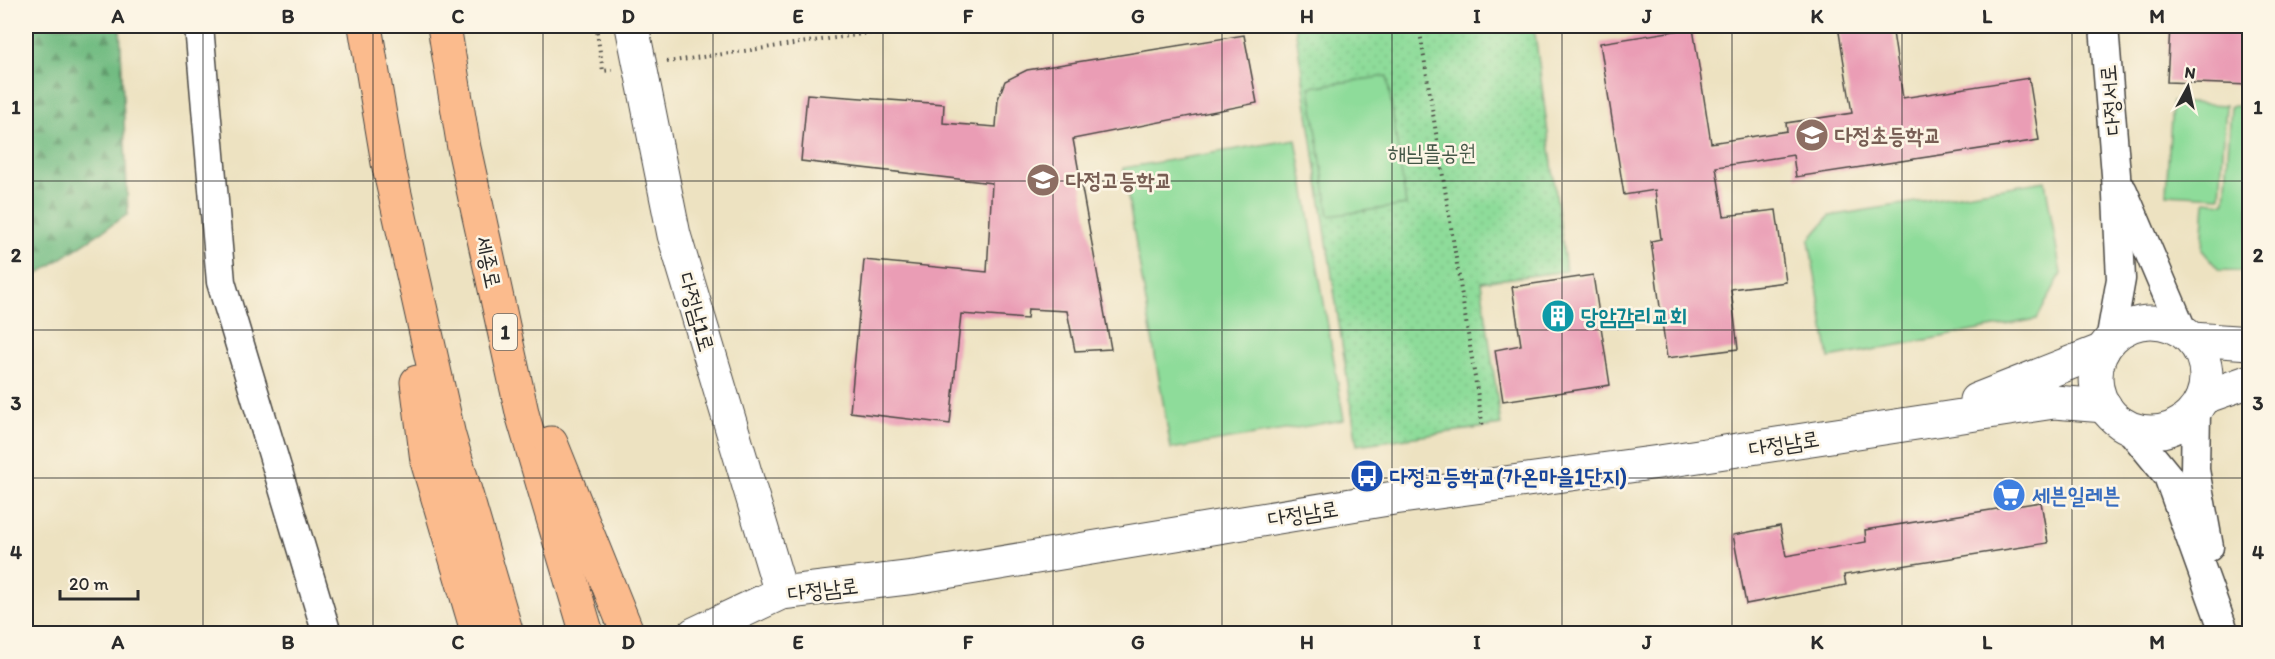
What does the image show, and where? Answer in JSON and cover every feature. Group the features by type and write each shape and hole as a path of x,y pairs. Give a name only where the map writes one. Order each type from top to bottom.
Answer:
{"highway":[{"path":"365,26 388,163 427,461 478,633"},
{"name":"세종로","path":"444,26 464,148 523,417 587,633"},
{"path":"388,163 448,436 507,633"},
{"path":"493,279 556,457 628,633"}],"street":[{"path":"199,26 221,282 327,633"},
{"name":"다정남1로","path":"632,26 674,235 781,593"},
{"name":"다정서로","path":"2104,26 2116,175 2121,279 2106,345"},
{"path":"2116,175 2187,335 2203,357 2207,377 2199,404 2195,470 2224,628"},
{"path":"1921,422 2106,345 2126,328 2145,322 2165,323 2187,335 2250,344"},
{"path":"2106,345 2097,369 2097,388 2117,417 2168,476 2224,628"},
{"path":"1921,422 2055,402 2117,417 2153,432 2177,426 2199,404 2250,381"},
{"name":"다정남로","path":"694,633 781,593 915,577 1394,498 1921,422"}],"path":[{"path":"596,26 603,71"},
{"path":"661,63 919,26"},
{"path":"1419,26 1483,428"}],"green space":[{"path":"26,26 120,26 128,214 26,282"},
{"name":"해님뜰공원","path":"1295,26 1534,26 1566,271 1481,282 1501,425 1357,445"},
{"path":"1387,76 1406,205 1329,216 1310,87"},
{"path":"2172,102 2226,105 2220,197 2166,194"},
{"path":"2231,106 2249,107 2249,271 2219,270 2202,250 2205,201 2225,203"},
{"path":"1296,139 1344,420 1171,449 1123,168"},
{"path":"2045,181 2061,274 2037,319 1829,358 1809,240 1830,216"}],"building":[{"path":"1838,26 1892,26 1903,98 2029,78 2039,140 1796,177 1793,155 1716,167 1724,216 1776,210 1786,282 1731,289 1738,349 1667,358 1651,241 1661,239 1655,190 1624,195 1600,43 1693,28 1711,143 1787,131 1786,123 1852,113"},
{"path":"2170,26 2250,26 2250,85 2167,82"},
{"path":"1244,35 1257,103 1073,139 1111,349 1075,351 1067,311 1028,309 1027,319 961,314 950,424 850,412 864,260 987,272 992,183 801,161 807,94 944,104 943,123 996,127 998,99 1005,81 1027,70"},
{"name":"당암감리교회","path":"1593,275 1610,385 1503,401 1495,350 1521,345 1512,287"},
{"path":"2041,502 2048,543 1844,575 1846,585 1746,604 1733,535 1780,526 1786,556 1866,542 1865,530"}],"place":[{"name":"다정초등학교","path":"1812,135"},
{"name":"다정고등학교","path":"1043,180"},
{"name":"당암감리교회","path":"1558,316"},
{"name":"다정고등학교(가온마을1단지)","path":"1367,476"},
{"name":"세븐일레븐","path":"2009,495"}]}
